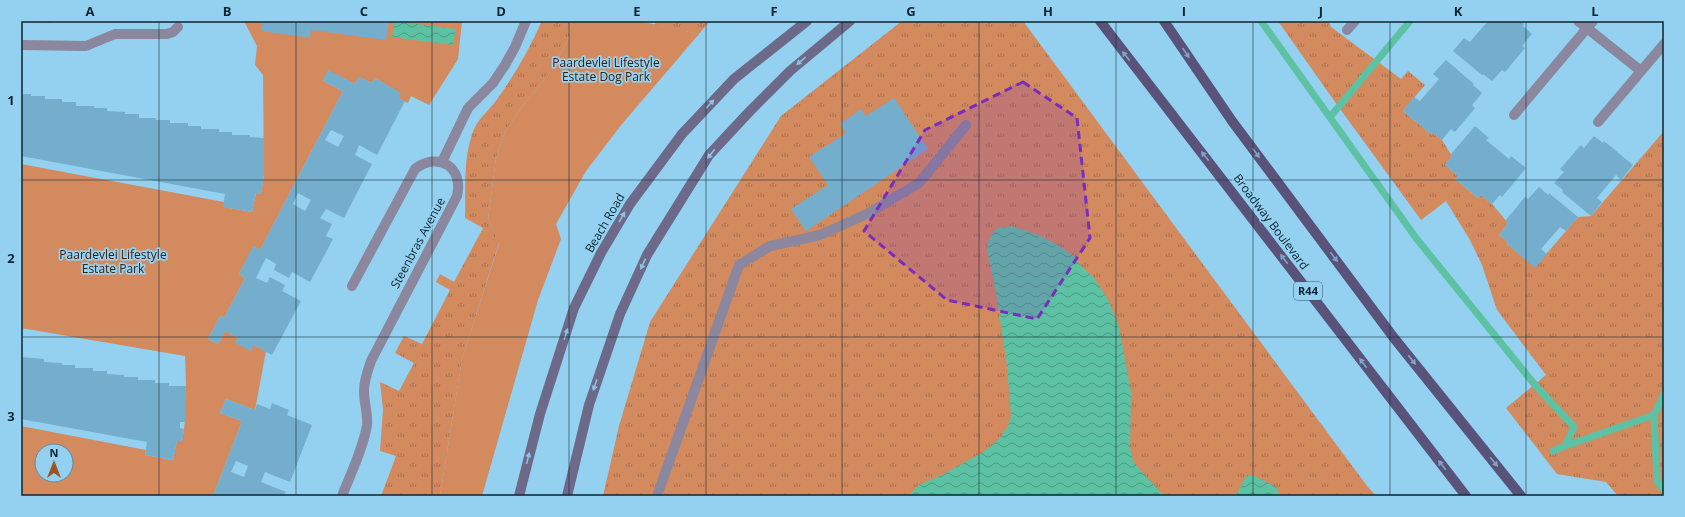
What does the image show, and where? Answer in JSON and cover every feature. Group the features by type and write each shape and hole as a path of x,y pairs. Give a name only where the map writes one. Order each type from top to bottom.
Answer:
{"main road":[{"name":"Beach Road","path":"519,496 540,414 574,308 601,253 630,204 682,134 734,79 807,21"},
{"path":"567,496 589,405 620,314 647,255 710,155 750,111 790,71 850,21"},
{"name":"Broadway Boulevard","path":"1100,21 1466,496"},
{"path":"1164,21 1232,121 1390,332 1521,496"}],"street":[{"path":"352,286 415,169 428,162 442,162 468,108 493,83 505,65 515,47 526,21"},
{"path":"1348,30 1355,21"},
{"path":"1578,21 1590,25 1641,71"},
{"path":"1514,115 1590,25"},
{"path":"21,45 86,46 115,34 167,34 173,32 178,27"},
{"path":"1598,122 1664,44"},
{"path":"657,496 739,265 770,246 820,235 867,214 919,183 966,125"},
{"name":"Steenbras Avenue","path":"342,496 363,440 366,426 367,406 364,385 371,361 457,196 459,188 458,180 450,167 442,162"}],"highlighted area":[{"path":"1023,82 1077,118 1090,238 1037,319 947,300 864,231 925,130"}],"green space":[{"name":"Paardevlei Lifestyle Estate Park","path":"244,21 462,21 458,59 429,105 411,96 408,103 398,98 400,93 375,78 372,83 359,77 355,84 328,71 323,81 343,91 260,250 254,247 239,274 245,278 224,318 220,316 208,339 218,344 225,331 238,338 235,343 254,345 266,351 255,410 226,399 220,413 242,421 213,496 21,496 21,426 146,450 145,455 173,460 177,441 182,441 186,398 185,356 21,328 21,164 224,202 224,207 252,212 256,193 261,194 264,174 263,75 255,65 257,46"},
{"path":"542,21 572,21 568,40 548,75 520,109 505,132 496,158 488,219 499,243 462,359 440,496 381,496 396,456 380,451 383,410 380,382 399,391 414,363 395,353 404,336 422,344 450,290 436,282 440,274 454,282 483,228 465,218 465,178 468,148 476,125 498,98 516,70"},
{"name":"Paardevlei Lifestyle Estate Dog Park","path":"572,21 639,21 699,34 622,124 586,171 556,224 561,239 538,300 482,496 440,496 462,359 499,244 488,219 496,158 505,132 520,109 548,75 568,40"},
{"path":"656,21 710,21 699,34 655,25"},
{"path":"902,21 1023,21 1367,486 1376,496 603,496 619,426 650,322 781,116"},
{"path":"1278,21 1329,21 1331,27 1401,79 1408,71 1425,85 1403,111 1431,134 1433,133 1442,140 1452,156 1445,165 1458,176 1455,179 1478,198 1481,195 1492,204 1508,223 1499,235 1508,242 1507,244 1535,267 1578,217 1591,216 1664,131 1664,496 1618,496 1606,482 1557,474 1506,408 1546,375 1497,310 1482,265 1470,240 1446,201 1421,220"}],"water":[{"path":"394,21 456,29 453,45 392,37"},
{"path":"1012,226 1038,235 1056,244 1075,257 1080,265 1094,278 1109,301 1119,327 1131,392 1130,448 1134,463 1164,496 908,496 919,485 944,474 983,452 999,439 1008,426 1011,416 1007,366 996,293 987,250 988,242 995,229"},
{"path":"1247,475 1255,476 1276,487 1280,496 1235,496"}],"building":[{"path":"51,21 51,23 31,22"},
{"path":"263,21 389,21 386,40 311,30 310,38 261,31"},
{"path":"1488,21 1520,21 1532,34 1522,46 1525,48 1505,72 1502,70 1492,81 1483,74 1482,75 1453,51 1464,38 1470,42"},
{"path":"1446,60 1474,84 1473,85 1482,93 1472,105 1475,108 1455,132 1451,129 1442,140 1433,133 1431,134 1403,111 1414,97 1420,101 1439,79 1433,74"},
{"path":"328,70 355,84 359,77 372,83 375,78 401,93 398,98 405,101 377,155 359,145 355,155 372,164 344,218 326,209 320,218 332,224 326,236 333,239 310,282 292,272 289,278 274,270 276,264 266,258 256,278 267,283 270,277 285,285 282,291 301,301 272,355 254,345 251,351 235,343 238,338 225,331 218,344 208,339 220,316 224,318 245,278 239,274 253,246 260,250 343,91 323,81","holes":["331,130 344,136 338,147 325,140","298,193 311,200 305,211 293,204"]},
{"path":"21,94 45,96 45,99 62,99 62,102 76,102 76,106 94,106 94,108 107,108 107,111 125,112 125,114 139,114 139,118 170,120 170,123 188,123 188,126 201,126 201,129 219,129 219,132 232,132 232,135 250,135 250,137 264,138 264,174 261,194 256,193 252,212 223,207 225,194 21,156"},
{"path":"894,98 928,149 806,231 791,209 828,185 809,157 846,133 840,124 861,109 866,116"},
{"path":"1475,126 1489,138 1486,140 1509,159 1511,156 1526,168 1502,197 1500,195 1492,204 1481,195 1478,198 1455,179 1458,176 1445,165 1452,156 1451,154"},
{"path":"1594,136 1603,143 1604,141 1633,165 1621,180 1616,175 1597,198 1602,202 1591,216 1562,192 1563,190 1554,183 1564,172 1560,169 1581,145 1584,148"},
{"path":"1539,187 1548,195 1549,193 1578,217 1566,231 1560,227 1541,249 1547,254 1535,268 1507,244 1508,242 1499,235 1508,223 1505,221 1525,197 1528,199"},
{"path":"21,357 44,359 44,362 62,363 62,365 75,365 75,368 93,368 93,371 107,371 107,374 124,375 124,377 138,377 138,380 155,380 155,383 169,383 169,386 186,386 186,422 180,422 180,428 184,429 182,442 177,441 173,460 145,455 147,442 21,419"},
{"path":"226,399 255,410 257,404 270,409 272,403 289,410 287,415 312,425 290,482 265,472 261,482 286,492 284,496 213,496 242,421 220,413","holes":["236,461 248,466 244,477 231,472"]}],"waterway":[{"path":"1261,21 1416,238 1535,385 1574,427 1565,446"},
{"path":"1330,117 1410,21"},
{"path":"1664,394 1654,415 1657,481 1664,490"},
{"path":"1553,451 1654,415"}]}
